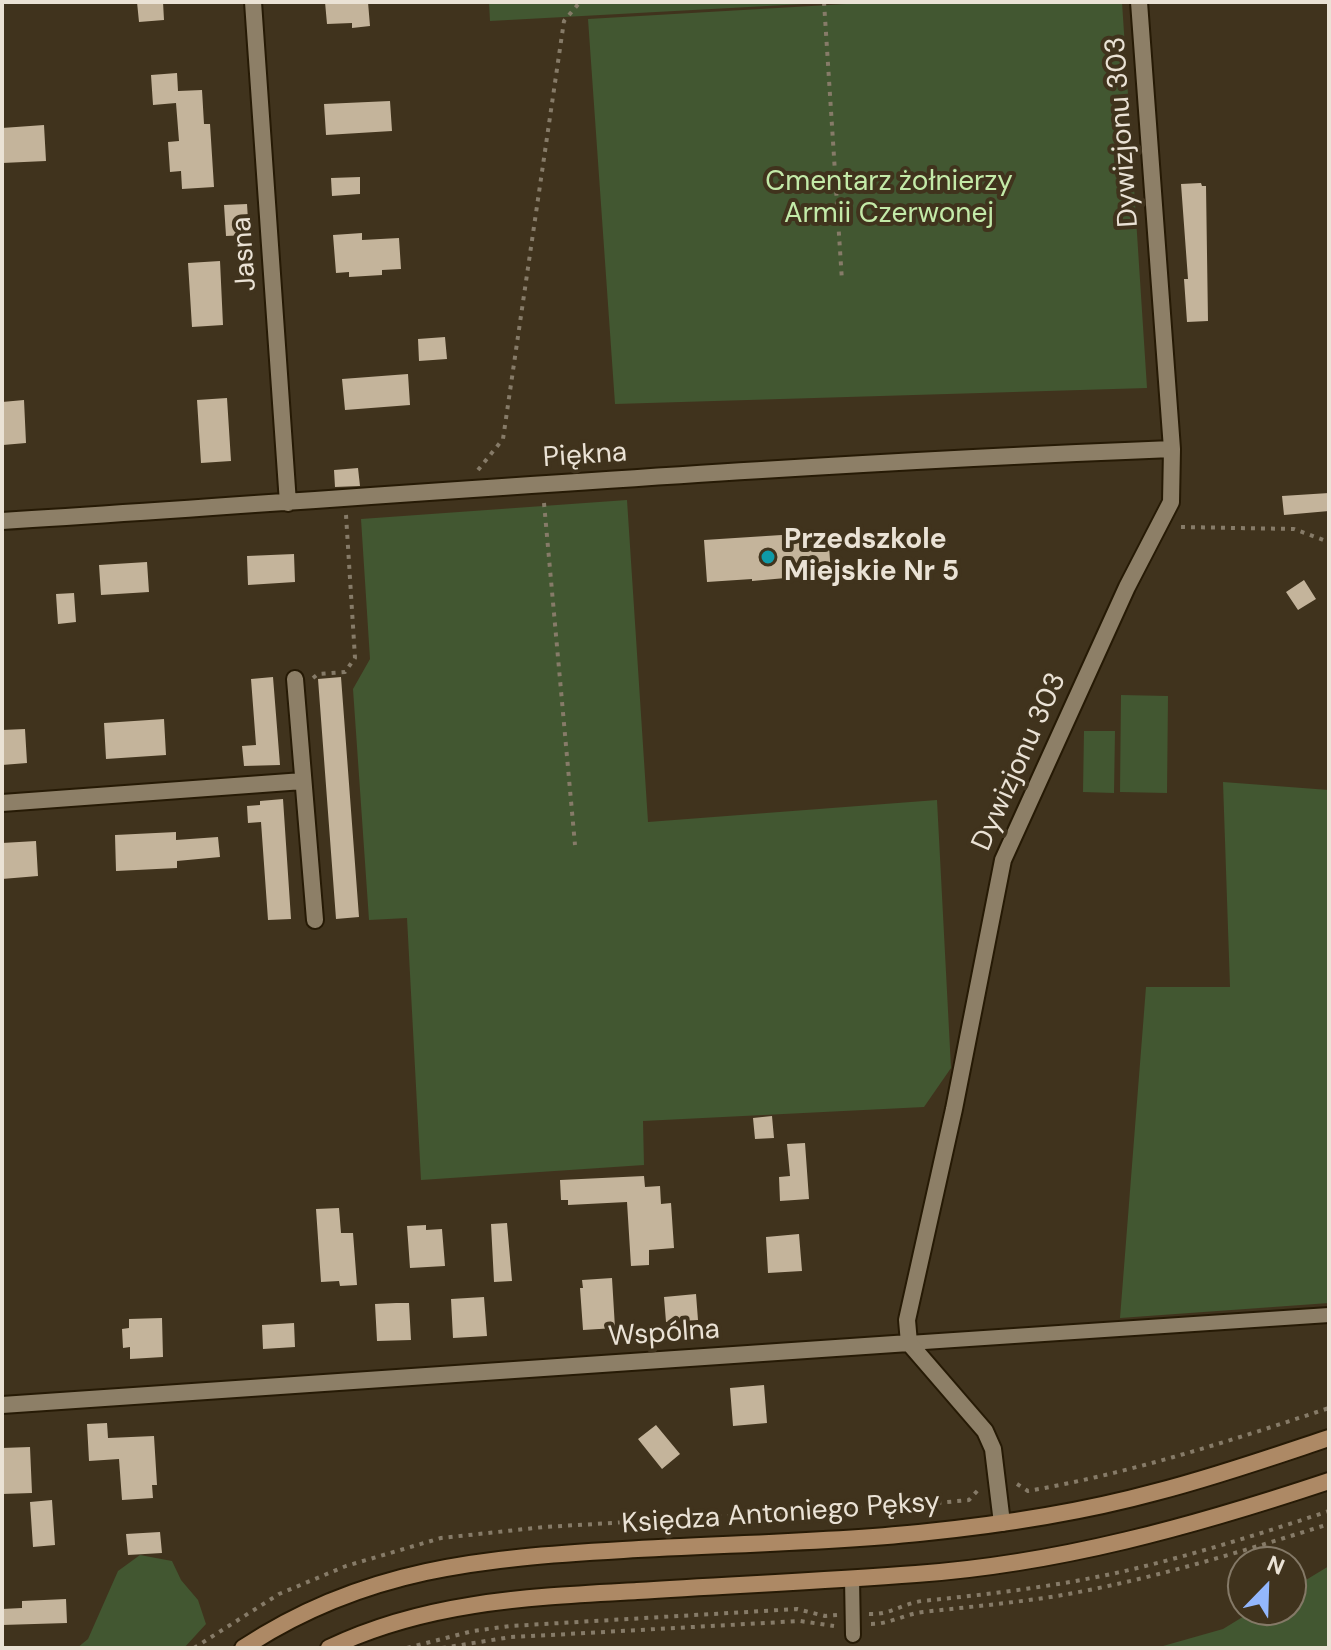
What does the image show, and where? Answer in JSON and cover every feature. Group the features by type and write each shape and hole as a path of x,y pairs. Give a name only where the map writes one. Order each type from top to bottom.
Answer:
{"main road":[{"name":"Księdza Antoniego Pęksy","path":"243,1648 285,1623 367,1587 456,1564 554,1554 917,1533 1002,1523 1153,1493 1329,1438"},
{"path":"329,1648 404,1619 502,1599 852,1578 1002,1565 1117,1544 1190,1526 1329,1481"}],"street":[{"name":"Jasna","path":"253,2 288,503"},
{"name":"Dywizjonu 303","path":"909,1343 907,1320 954,1109 1003,860 1127,587 1171,502 1172,449 1139,2"},
{"name":"Piękna","path":"2,521 1019,455 1172,449"},
{"path":"295,679 315,920"},
{"path":"2,803 303,781"},
{"path":"909,1343 985,1431 993,1449 1002,1523"},
{"name":"Wspólna","path":"2,1405 909,1343"}],"lane":[{"name":"Wspólna","path":"909,1343 1329,1315"},
{"path":"852,1578 853,1630"}],"path":[{"path":"461,491 503,439 564,21 580,2"},
{"path":"824,2 842,281"},
{"path":"543,485 575,845"},
{"path":"295,679 345,672 355,658 345,508"},
{"path":"1158,527 1294,529 1329,542"},
{"path":"194,1648 279,1594 368,1559 441,1538 544,1527 969,1500 984,1484 1014,1481 1028,1491 1097,1478 1226,1442 1329,1408"},
{"path":"442,1648 511,1637 800,1621 853,1630 887,1624 919,1612 1058,1596 1120,1583 1245,1551 1329,1524"}],"green space":[{"path":"489,2 841,2 490,21"},
{"name":"Cmentarz żołnierzy Armii Czerwonej","path":"880,2 1122,2 1147,388 615,404 588,19"},
{"path":"627,500 648,822 937,800 951,1068 924,1107 643,1121 644,1165 421,1180 407,918 369,920 353,689 370,659 361,519"},
{"path":"1121,695 1168,696 1167,793 1120,792"},
{"path":"1084,731 1115,731 1114,793 1083,792"},
{"path":"1223,782 1329,790 1329,1303 1120,1318 1146,987 1230,987"},
{"path":"140,1555 172,1561 181,1580 198,1600 206,1624 184,1648 77,1648 88,1639 118,1571"},
{"path":"1329,1566 1329,1648 1156,1648 1228,1626 1307,1626 1307,1579"}],"building":[{"path":"137,2 163,2 164,20 139,22"},
{"path":"325,2 368,2 370,26 352,28 352,23 327,24"},
{"path":"177,73 178,91 202,90 204,124 210,124 214,187 182,189 181,171 170,172 168,142 179,141 176,103 153,105 151,75"},
{"path":"390,101 392,131 326,135 324,104"},
{"path":"44,125 46,161 2,163 2,128"},
{"path":"360,177 360,194 332,196 331,178"},
{"path":"1201,183 1206,186 1208,321 1187,322 1184,279 1188,279 1181,184"},
{"path":"247,204 249,235 226,236 224,205"},
{"path":"362,233 362,240 399,238 401,269 382,270 382,275 349,277 349,272 336,273 333,235"},
{"path":"220,261 223,325 192,327 188,263"},
{"path":"445,337 447,359 419,361 418,339"},
{"path":"408,374 410,405 345,410 342,379"},
{"path":"227,398 231,461 201,463 197,400"},
{"path":"24,400 26,443 3,445 2,402"},
{"path":"358,468 360,486 335,487 334,470"},
{"path":"1329,493 1329,511 1284,515 1282,496"},
{"name":"Przedszkole Miejskie Nr 5","path":"828,532 831,574 707,582 704,540"},
{"path":"294,554 295,582 248,585 247,556"},
{"path":"147,562 149,592 101,595 99,565"},
{"path":"1304,580 1316,599 1298,610 1286,592"},
{"path":"74,593 76,622 58,624 56,594"},
{"path":"273,677 280,765 244,766 242,746 256,745 251,679"},
{"path":"341,677 359,917 336,919 318,679"},
{"path":"164,719 166,755 106,759 104,723"},
{"path":"25,729 27,763 2,765 2,730"},
{"path":"283,799 291,919 268,920 261,822 248,823 247,806 260,805 260,801"},
{"path":"176,832 176,840 218,837 220,857 177,861 177,868 116,871 115,835"},
{"path":"36,841 38,876 2,879 2,843"},
{"path":"772,1116 774,1138 755,1139 753,1118"},
{"path":"805,1143 809,1199 780,1201 779,1177 790,1176 787,1144"},
{"path":"644,1176 645,1187 660,1186 661,1204 671,1203 674,1248 649,1250 649,1265 631,1266 627,1202 568,1205 568,1200 561,1200 560,1180"},
{"path":"339,1208 341,1233 353,1233 357,1285 340,1286 339,1281 321,1282 316,1209"},
{"path":"507,1223 512,1281 494,1282 491,1224"},
{"path":"426,1225 426,1230 442,1229 445,1266 410,1268 407,1226"},
{"path":"799,1234 802,1271 768,1273 766,1237"},
{"path":"612,1278 615,1328 583,1330 582,1280"},
{"path":"696,1294 698,1320 666,1322 664,1297"},
{"path":"484,1297 487,1336 453,1338 451,1299"},
{"path":"409,1303 411,1340 377,1341 375,1304"},
{"path":"162,1318 163,1357 130,1359 130,1347 123,1348 122,1329 129,1328 129,1319"},
{"path":"294,1323 295,1347 263,1349 262,1325"},
{"path":"764,1385 767,1423 733,1426 730,1388"},
{"path":"107,1423 108,1438 154,1436 157,1485 152,1485 153,1498 122,1500 119,1459 89,1461 87,1424"},
{"path":"656,1425 680,1454 662,1469 638,1439"},
{"path":"30,1447 32,1493 2,1494 2,1448"},
{"path":"52,1500 55,1545 33,1547 30,1502"},
{"path":"160,1532 162,1553 128,1555 126,1534"},
{"path":"66,1599 67,1623 2,1625 2,1609 22,1608 22,1601"}],"place":[{"name":"Przedszkole Miejskie Nr 5","path":"768,557"}]}
